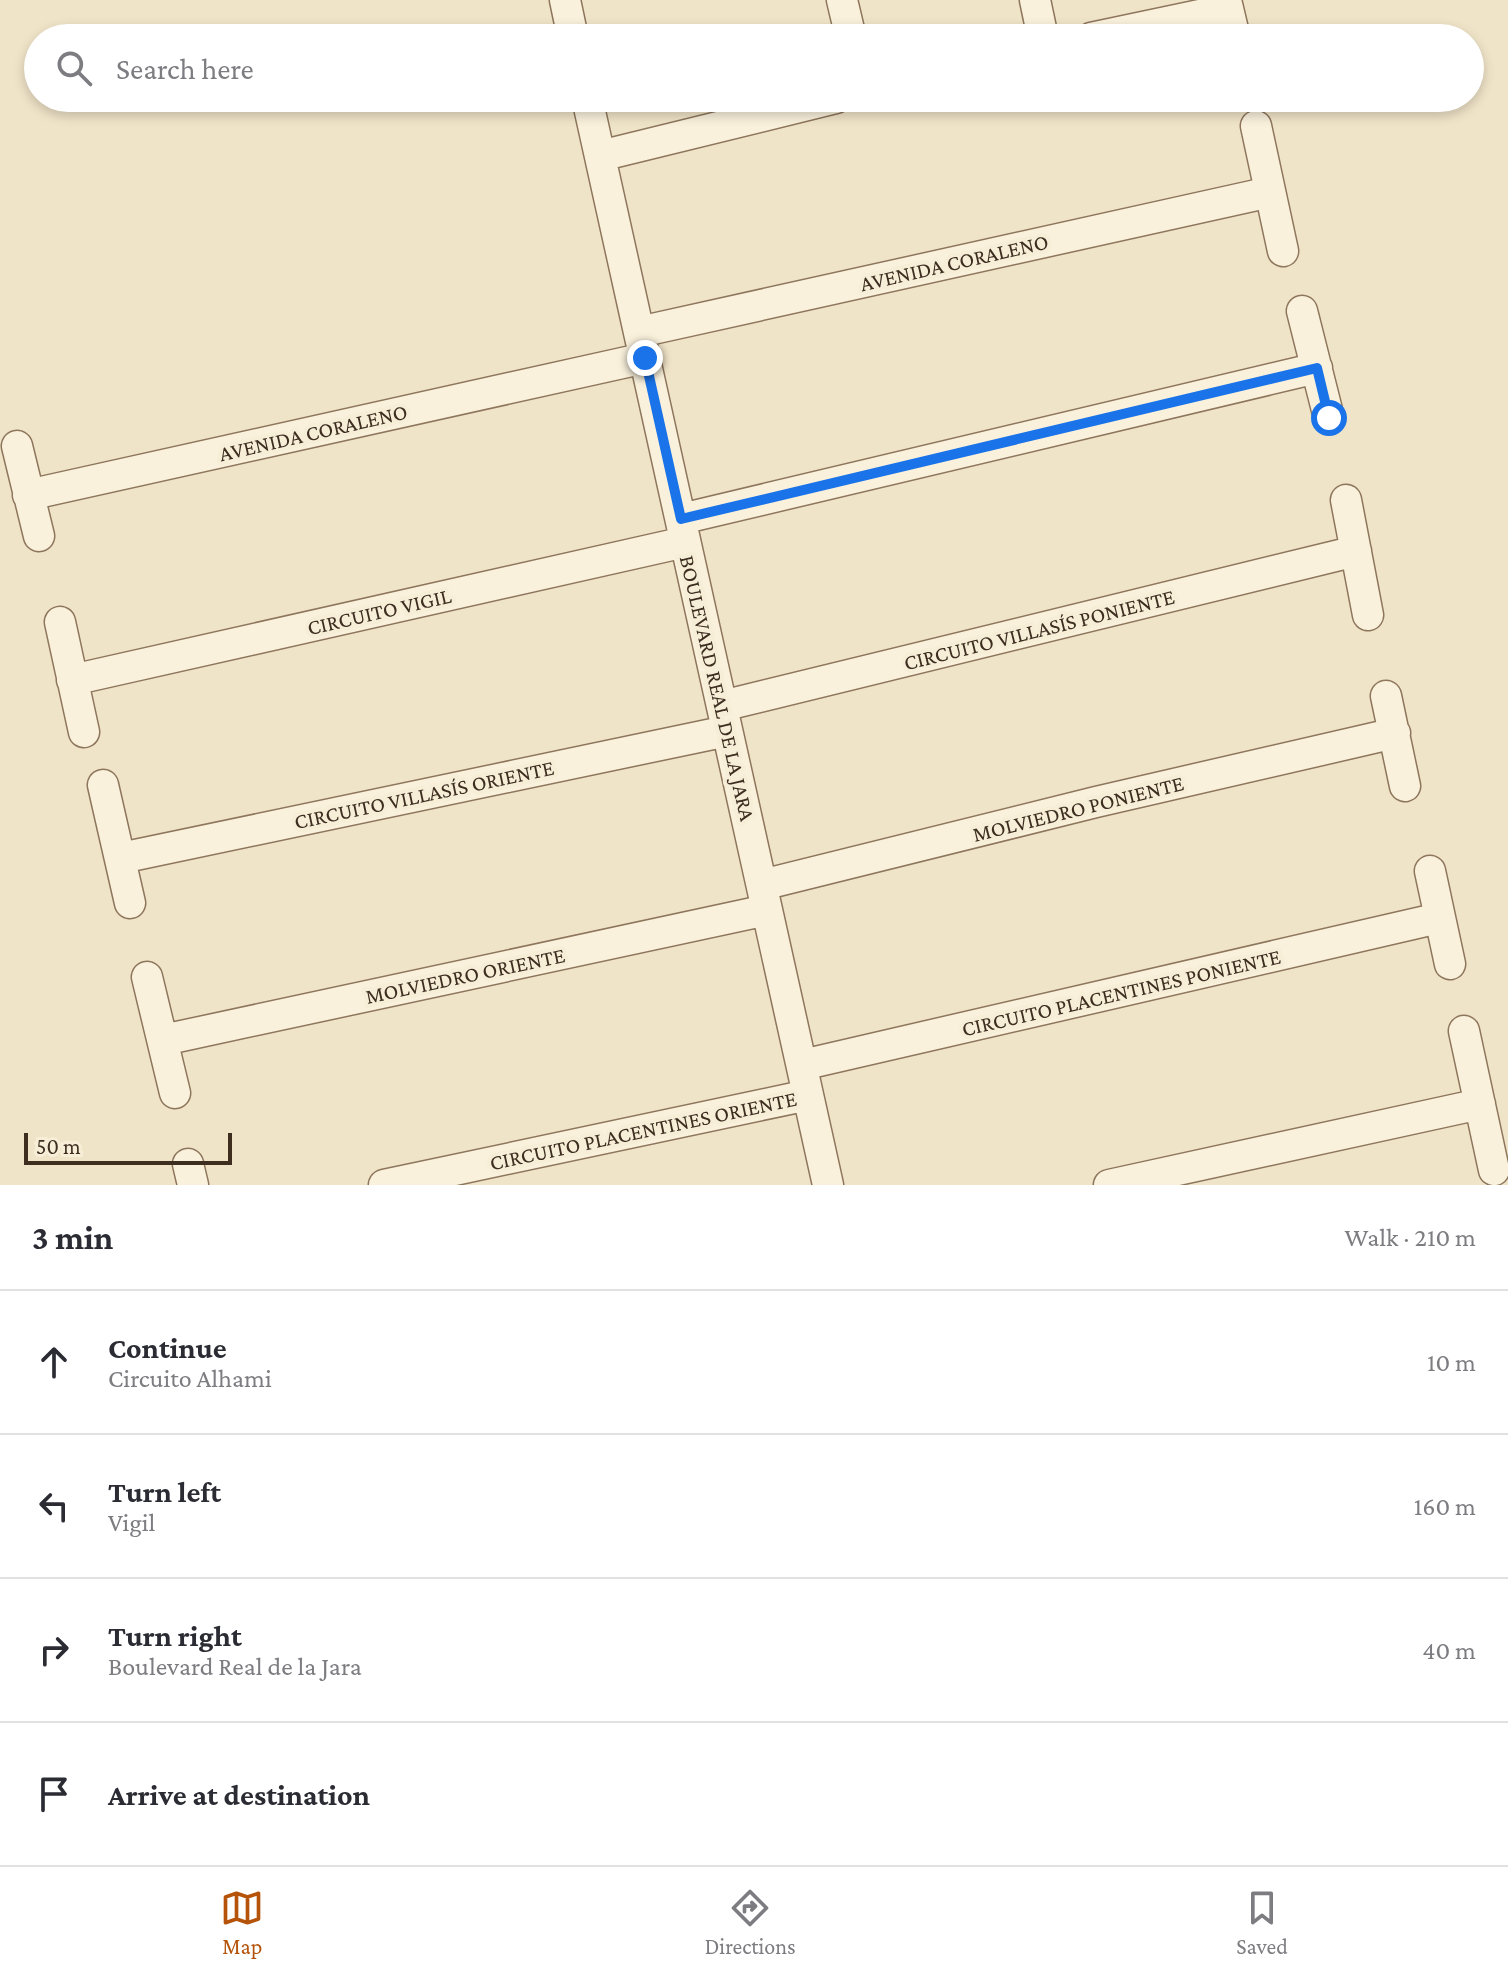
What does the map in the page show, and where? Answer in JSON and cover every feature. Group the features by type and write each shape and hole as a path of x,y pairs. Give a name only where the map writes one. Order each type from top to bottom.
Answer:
{"street":[{"path":"565,0 570,24"},
{"path":"842,0 848,24"},
{"path":"1035,0 1040,24"},
{"path":"1179,24 1229,16"},
{"name":"BOULEVARD REAL DE LA JARA","path":"590,112 828,1185"},
{"path":"600,156 779,112"},
{"path":"1256,126 1283,251"},
{"name":"AVENIDA CORALENO","path":"28,495 1270,192"},
{"path":"1302,311 1329,418"},
{"name":"CIRCUITO VIGIL","path":"72,680 683,531 1317,368"},
{"path":"17,446 39,536"},
{"path":"1346,500 1368,615"},
{"name":"CIRCUITO VILLASÍS PONIENTE","path":"725,718 1356,551"},
{"path":"60,622 84,732"},
{"path":"1386,696 1405,786"},
{"name":"CIRCUITO VILLASÍS ORIENTE","path":"121,858 725,718"},
{"name":"MOLVIEDRO PONIENTE","path":"764,898 1111,799 1395,733"},
{"path":"103,785 130,903"},
{"path":"1430,871 1450,964"},
{"name":"MOLVIEDRO ORIENTE","path":"163,1040 764,898"},
{"name":"CIRCUITO PLACENTINES PONIENTE","path":"802,1065 1439,918"},
{"path":"147,977 175,1093"},
{"path":"1464,1031 1494,1170"},
{"name":"CIRCUITO PLACENTINES ORIENTE","path":"384,1185 808,1095"},
{"path":"1109,1185 1480,1104"}],"route":[{"path":"645,358 681,519 1317,368 1329,418"}]}
